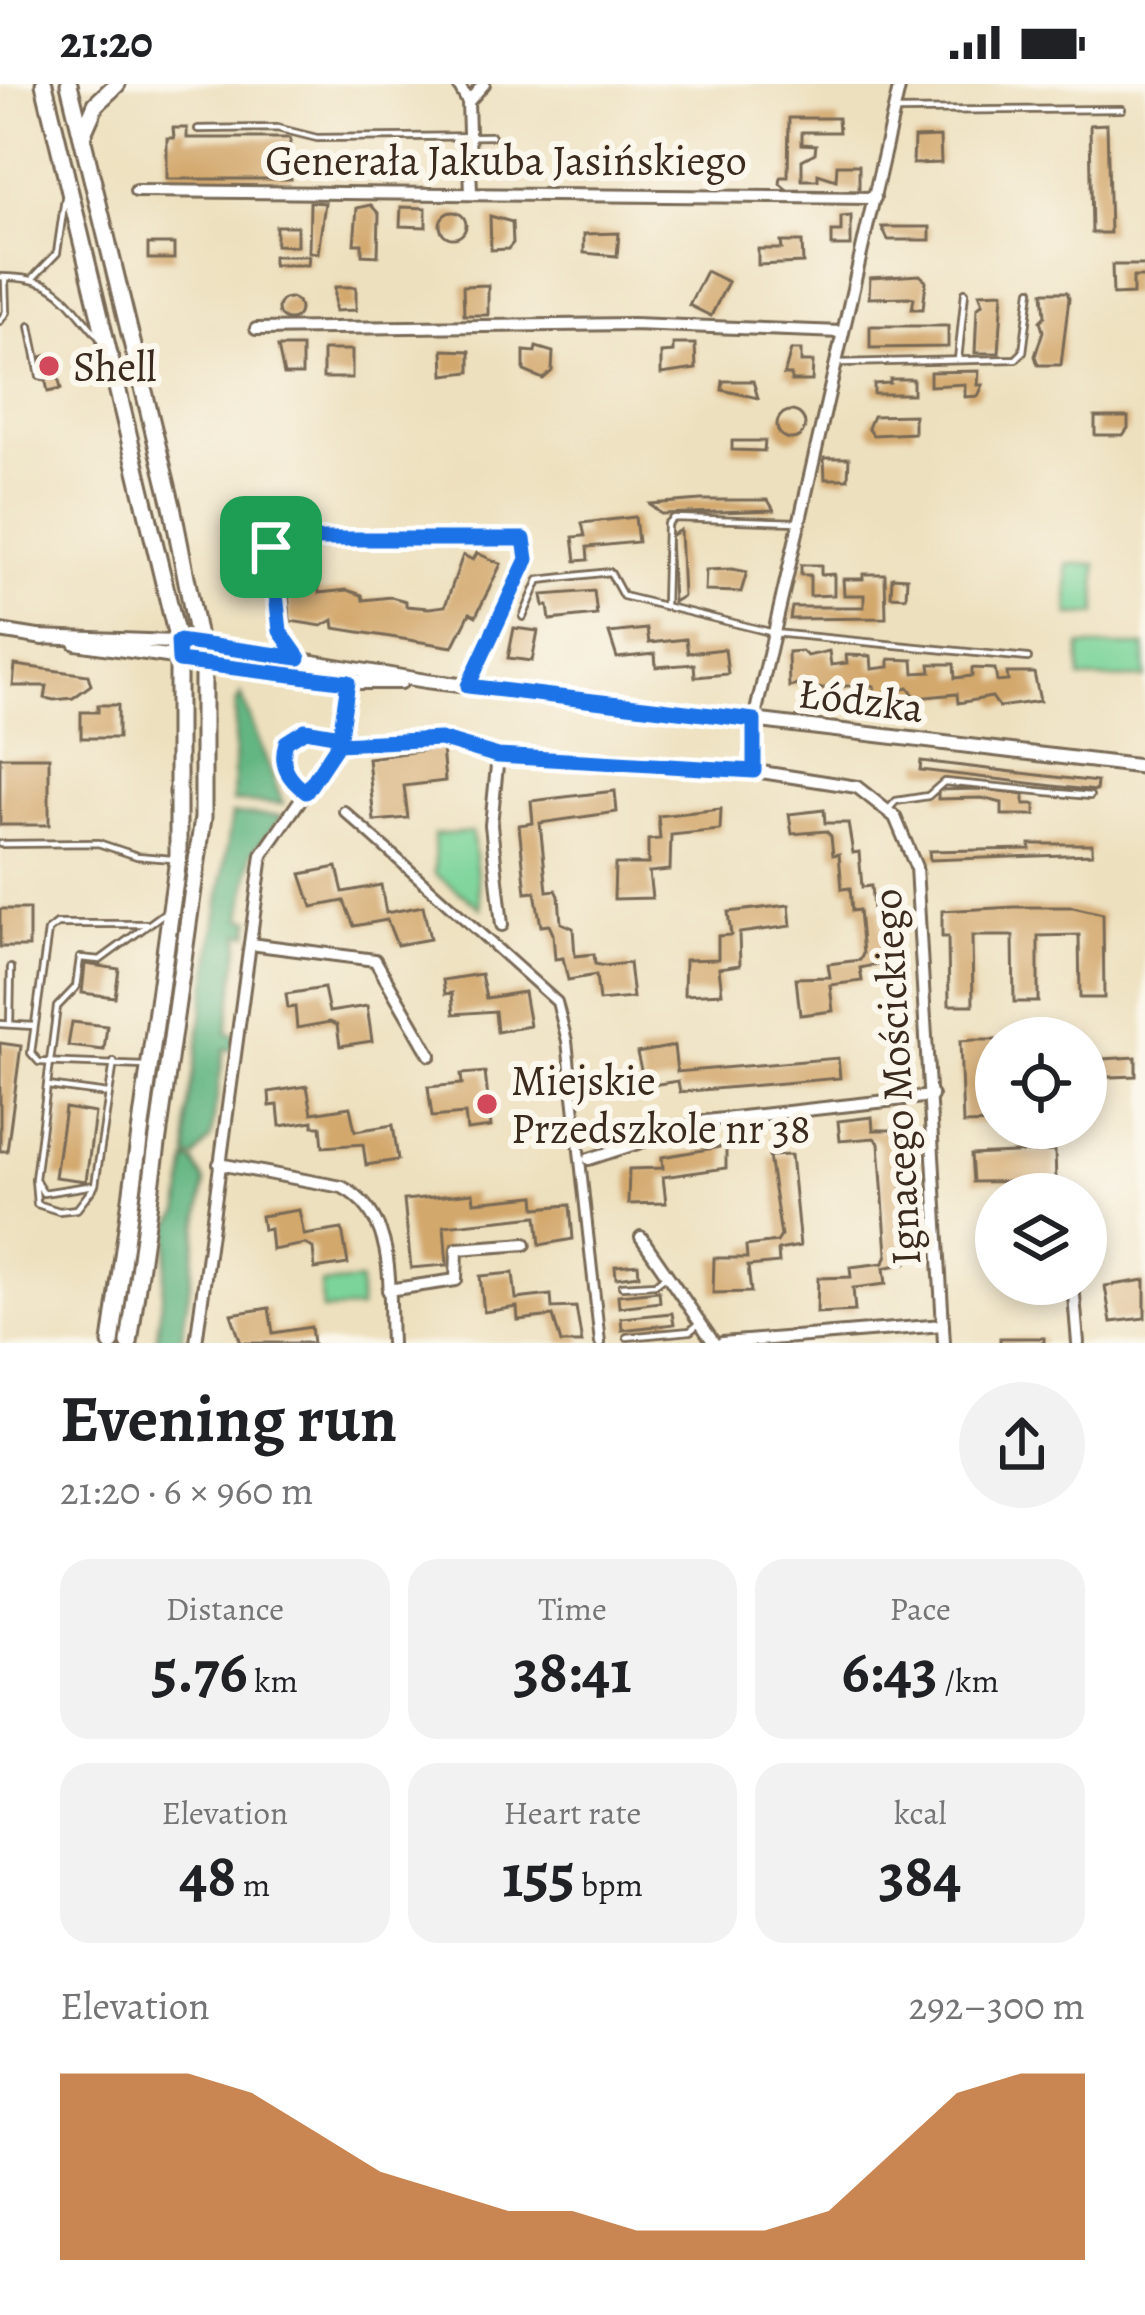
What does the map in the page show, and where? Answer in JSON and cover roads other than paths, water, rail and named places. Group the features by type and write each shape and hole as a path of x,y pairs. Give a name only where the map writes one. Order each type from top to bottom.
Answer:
{"main road":[{"path":"44,84 178,641 178,859 111,1343"},
{"path":"69,84 203,663 203,818 129,1343"},
{"path":"82,136 96,104 117,84"}],"street":[{"path":"458,84 469,102 471,194"},
{"path":"469,102 484,84"},
{"path":"754,771 754,720 900,84"},
{"name":"Generała Jakuba Jasińskiego","path":"136,191 874,197"},
{"path":"256,329 633,324 841,332"},
{"name":"Łódzka","path":"0,631 179,661 348,682 426,681"},
{"name":"Łódzka","path":"38,637 178,641 426,681 1145,767"},
{"path":"196,1343 262,855 339,740 350,666"},
{"path":"339,740 440,739 498,756 754,771 857,787 887,811"},
{"path":"498,756 491,825 502,925"},
{"path":"344,811 556,1002 567,1041 600,1343"},
{"name":"Ignacego Mościckiego","path":"887,811 916,867 944,1343"},
{"path":"250,944 375,960 430,1055"},
{"path":"590,1159 706,1121 932,1096"},
{"path":"219,1164 342,1187 360,1196 383,1231 391,1343"},
{"name":"Ignacego Mościckiego","path":"640,1237 718,1343 943,1325"},
{"path":"388,1290 455,1280 458,1250 526,1244"},
{"path":"1075,1305 1078,1343"}],"lane":[{"path":"896,111 1122,109"},
{"path":"198,129 278,128 317,138 492,136"},
{"path":"34,277 57,253 68,184"},
{"path":"0,320 6,312 3,278 34,277 61,291 106,345"},
{"path":"835,364 1020,356 1030,290"},
{"path":"958,360 965,292"},
{"path":"30,326 40,376 45,377"},
{"path":"665,606 667,524 673,518 799,522"},
{"path":"299,658 280,631 270,551 274,542 524,539 527,559 468,686"},
{"path":"524,616 538,580 610,572 623,596 774,633 1028,658"},
{"path":"306,792 284,768 286,742 305,730 339,740"},
{"path":"887,811 896,801 928,796 944,782 1090,796"},
{"path":"0,844 98,843 137,856 178,859"},
{"path":"114,1062 95,1185 77,1209 59,1211 37,1204 34,1179 57,1007 76,986 80,958 100,960 172,908"},
{"path":"148,924 57,924 48,931 31,1053 39,1062 151,1066"},
{"path":"10,1024 11,968"},
{"path":"0,1024 34,1026"},
{"path":"47,1086 108,1094"},
{"path":"34,1179 43,1193 95,1185"},
{"path":"622,1286 655,1283 667,1275"},
{"path":"627,1337 689,1331 700,1324"}],"place":[{"name":"Shell","path":"49,366"},
{"name":"Miejskie Przedszkole nr 38","path":"487,1104"}]}
